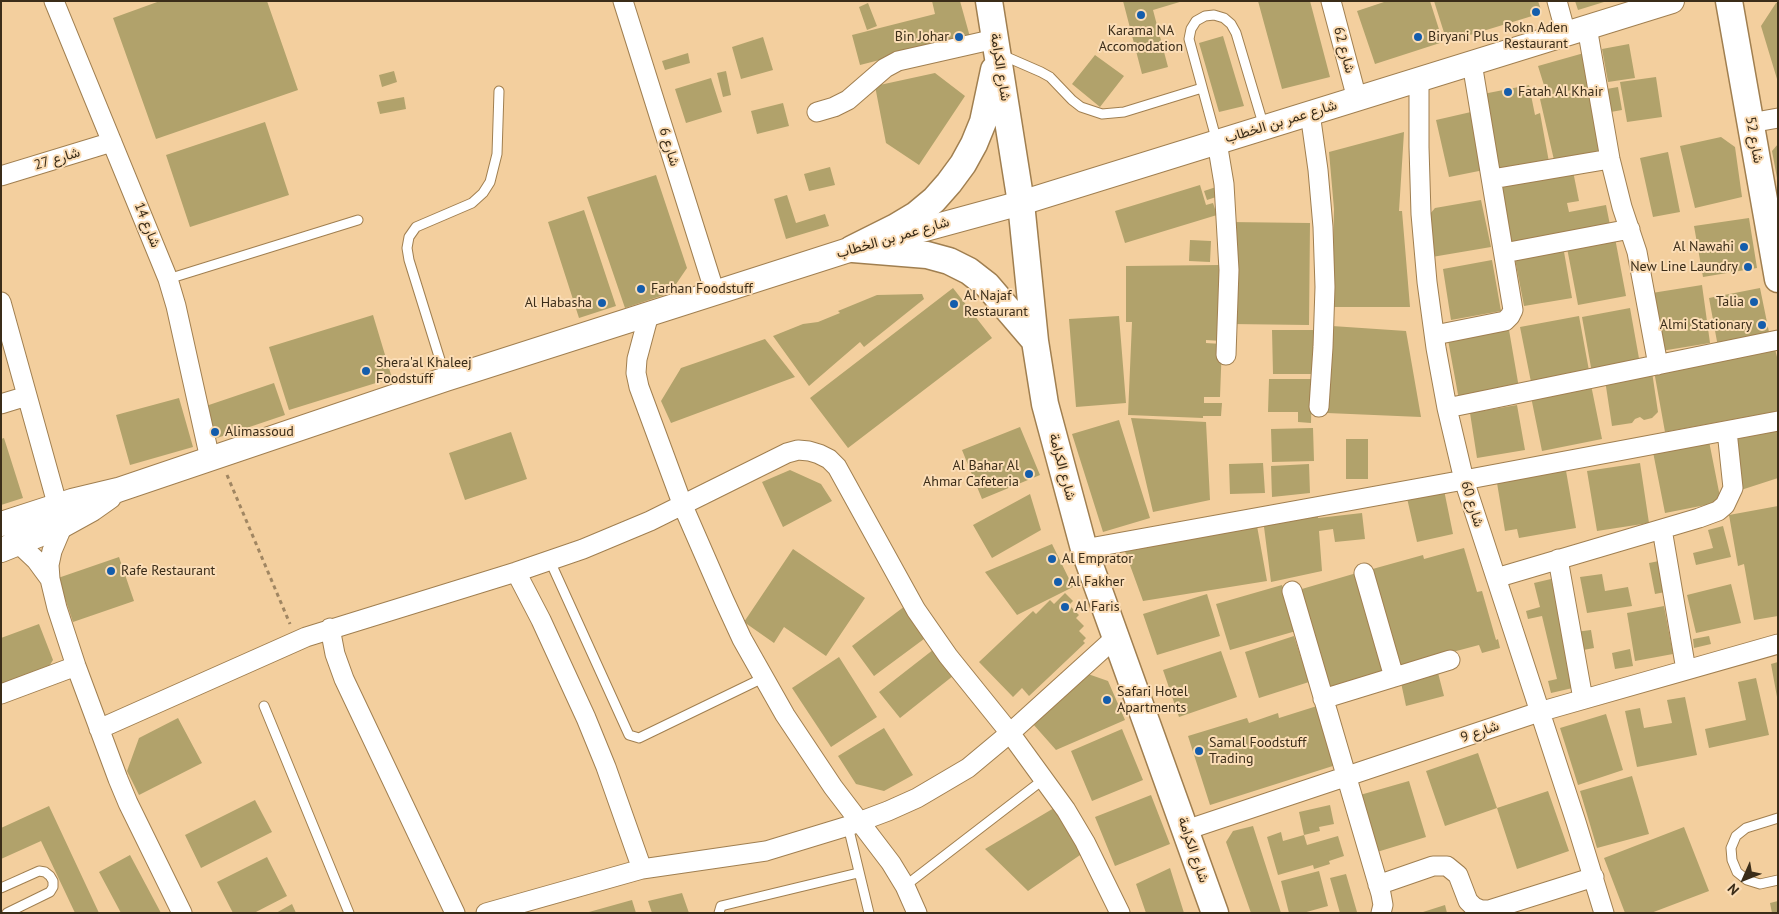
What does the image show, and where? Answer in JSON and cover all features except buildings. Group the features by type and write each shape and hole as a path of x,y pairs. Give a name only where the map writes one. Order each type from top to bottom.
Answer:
{"main road":[{"name":"شارع الكرامة","path":"989,1 1021,203 1034,341 1045,404 1084,549 1215,913"},
{"name":"شارع 52","path":"1729,1 1777,270"},
{"path":"852,249 916,215 934,200 954,177 974,144 982,122 996,46"},
{"path":"852,249 927,255 949,261 969,271 987,285 1034,341"}],"street":[{"name":"شارع 6","path":"623,1 715,293"},
{"name":"شارع 62","path":"1331,1 1357,99"},
{"path":"1558,1 1577,31 1643,281 1658,365"},
{"name":"شارع عمر بن الخطاب","path":"10,547 87,496 118,490 446,379 852,249 1021,203 1672,1"},
{"name":"شارع 14","path":"56,2 168,280 214,458"},
{"path":"817,112 848,100 885,68 898,61 996,46"},
{"path":"1434,335 1505,321 1513,310 1472,63"},
{"name":"شارع 60","path":"1419,79 1421,214 1434,335 1447,408 1464,480 1594,877 1604,913"},
{"path":"1310,113 1318,170 1323,228 1323,347 1319,407"},
{"path":"1750,123 1778,118"},
{"name":"شارع 27","path":"1,176 112,142"},
{"path":"1217,142 1226,210 1229,270 1226,355"},
{"path":"1492,178 1610,159"},
{"path":"1504,253 1630,229"},
{"path":"1,302 60,515 49,565 50,579 60,615 76,666 128,803 182,913"},
{"path":"649,314 637,359 637,380 683,506 724,600 763,678 808,752 854,824 881,849 905,886 917,913"},
{"path":"1447,408 1778,340"},
{"path":"1,404 27,396"},
{"path":"1084,549 1778,421"},
{"path":"1496,578 1708,516 1718,511 1725,504 1733,488 1727,431"},
{"path":"99,729 297,640 330,628 550,561 617,536 683,506 787,452 809,451 819,454 837,467 887,561 916,610 948,656 1044,779 1085,842 1120,913"},
{"name":"شارع عمر بن الخطاب","path":"1,524 60,515"},
{"path":"1662,529 1686,670"},
{"path":"10,547 36,560 50,579"},
{"path":"1558,560 1583,699"},
{"path":"516,572 586,718 606,767 642,869"},
{"path":"1364,573 1394,677"},
{"path":"1292,591 1378,885 1383,904 1381,913"},
{"path":"330,628 335,654 344,679 455,913"},
{"path":"486,913 642,869 766,851 854,824 917,798 968,768 1010,733 1116,637"},
{"name":"شارع 9","path":"1186,830 1539,712 1778,644"},
{"path":"1323,699 1450,660"},
{"path":"1,694 76,666"},
{"path":"1378,885 1433,866 1447,866 1458,875 1468,902 1481,910 1489,910 1594,877"}],"lane":[{"path":"1217,142 1188,39 1196,21 1204,16 1214,15 1224,18 1236,32 1264,128"},
{"path":"996,46 1050,77 1081,107 1102,114 1124,112 1202,88"},
{"path":"446,379 409,260 407,248 409,236 416,227 472,203 483,194 490,182 497,154 499,91"},
{"path":"168,280 358,220"},
{"path":"550,561 629,735 639,738 763,678"},
{"path":"264,706 349,913"},
{"path":"905,886 1044,779"},
{"path":"1778,818 1746,828 1736,836 1732,848 1732,860 1737,872 1747,880 1760,884 1778,880"},
{"path":"854,824 858,873 869,913"},
{"path":"1,888 40,871 46,872 53,881 53,887 50,892 6,913"},
{"path":"718,913 721,906 858,873"}],"path":[{"path":"214,458 297,640"}],"place":[{"name":"Rokn Aden Restaurant","path":"1536,12"},
{"name":"Karama NA Accomodation","path":"1141,15"},
{"name":"Bin Johar","path":"959,37"},
{"name":"Biryani Plus","path":"1418,37"},
{"name":"Fatah Al Khair","path":"1508,92"},
{"name":"Al Nawahi","path":"1744,247"},
{"name":"New Line Laundry","path":"1748,267"},
{"name":"Farhan Foodstuff","path":"641,289"},
{"name":"Talia","path":"1754,302"},
{"name":"Al Habasha","path":"602,303"},
{"name":"Al Najaf Restaurant","path":"954,304"},
{"name":"Almi Stationary","path":"1762,325"},
{"name":"Shera'al Khaleej Foodstuff","path":"366,371"},
{"name":"Alimassoud","path":"215,432"},
{"name":"Al Bahar Al Ahmar Cafeteria","path":"1029,474"},
{"name":"Al Emprator","path":"1052,559"},
{"name":"Rafe Restaurant","path":"111,571"},
{"name":"Al Fakher","path":"1058,582"},
{"name":"Al Faris","path":"1065,607"},
{"name":"Safari Hotel Apartments","path":"1107,700"},
{"name":"Samal Foodstuff Trading","path":"1199,751"}]}
